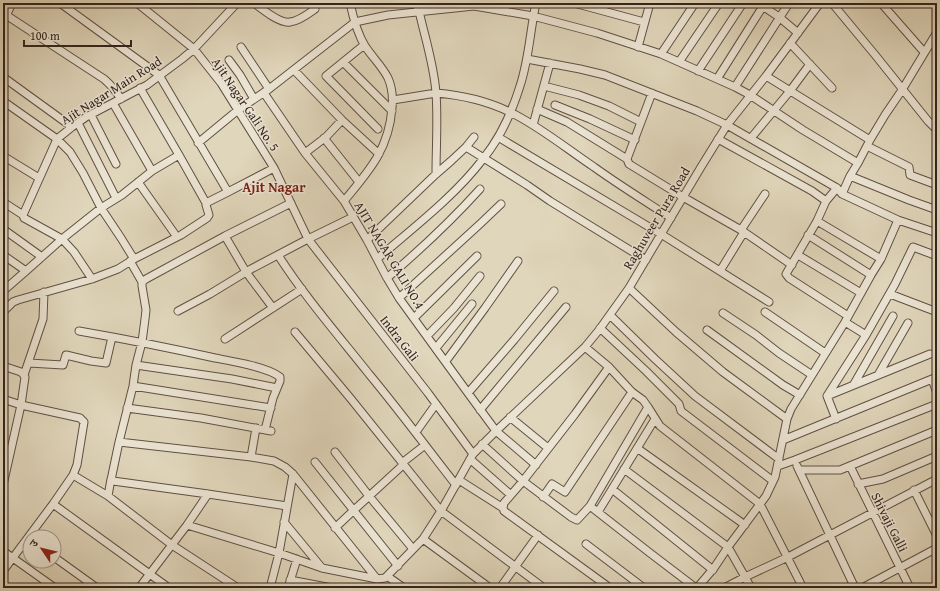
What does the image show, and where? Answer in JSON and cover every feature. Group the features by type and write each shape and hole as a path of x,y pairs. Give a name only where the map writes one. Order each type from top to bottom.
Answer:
{"street":[{"path":"3,23 12,3"},
{"path":"60,3 159,75 228,192"},
{"name":"Ajit Nagar Gali No. 5","path":"137,3 194,50 221,83 274,168 308,239"},
{"name":"Ajit Nagar Main Road","path":"23,215 58,139 75,125 91,115 147,85 194,50 237,3"},
{"path":"254,3 280,20 288,23 299,19 315,9"},
{"path":"344,201 369,170 379,154 387,134 393,100 388,79 376,59 364,45 359,35 350,3"},
{"path":"414,3 418,11 432,66 436,93 436,174"},
{"path":"378,259 445,199 474,170 498,137 520,86 527,59 536,3"},
{"path":"574,3 644,22"},
{"path":"638,47 650,3"},
{"path":"661,54 696,3"},
{"path":"679,62 719,3"},
{"path":"698,71 743,3"},
{"path":"735,87 788,3"},
{"name":"Raghuveer Pura Road","path":"496,431 585,347 610,315 629,288 727,125 766,76 820,3"},
{"path":"832,3 902,90 937,130"},
{"path":"881,3 924,52"},
{"path":"717,79 762,4 798,33"},
{"path":"198,143 238,110 294,70 355,22 444,6 470,5 533,16 597,33 661,54 750,95 803,130 858,163"},
{"path":"6,15 104,79 114,88 121,99"},
{"path":"842,194 850,176 885,115 936,34"},
{"path":"790,43 832,88"},
{"path":"364,45 326,76 378,129"},
{"name":"AJIT NAGAR GALI NO.4","path":"241,47 266,91 305,153 344,201 399,298 496,431 536,465"},
{"path":"527,59 594,72 615,78 697,111 751,138 837,188 842,194 898,220 937,233"},
{"path":"229,60 254,99"},
{"path":"343,62 392,111"},
{"path":"533,125 550,63"},
{"path":"751,138 810,64"},
{"path":"294,70 342,120 379,154"},
{"path":"766,76 790,90 869,143 910,167 910,175 937,186"},
{"path":"3,77 75,125 116,198"},
{"path":"544,86 579,95 609,106 641,122"},
{"path":"3,312 13,302 92,279 118,269 132,260 177,237 208,217 209,213 206,203 140,88"},
{"path":"393,100 436,93 473,99 510,112 533,125 621,186 671,218"},
{"path":"627,160 652,93"},
{"path":"3,101 58,139 77,161 101,208 121,238 142,282 146,310 142,342 108,496"},
{"path":"113,103 152,171"},
{"path":"555,105 590,119 635,140"},
{"path":"537,109 567,122 627,160 629,164 742,231 792,265"},
{"path":"91,115 116,164"},
{"path":"305,153 324,138 342,120"},
{"path":"367,240 466,147 474,137"},
{"path":"498,137 661,234 768,302"},
{"path":"324,138 359,182"},
{"path":"718,140 812,191 826,201"},
{"path":"466,147 646,260"},
{"path":"4,288 101,208 152,171 179,155"},
{"path":"3,156 40,178"},
{"path":"206,203 274,168"},
{"path":"850,176 937,210"},
{"path":"138,182 177,237"},
{"path":"837,188 826,201 798,255 786,274 866,335"},
{"path":"387,278 422,248 465,206 480,189"},
{"path":"720,271 765,194"},
{"path":"3,202 23,215 24,218 62,239 74,252 92,279"},
{"path":"142,282 225,236 291,203"},
{"path":"399,298 501,204"},
{"path":"178,311 246,272 353,217"},
{"path":"590,506 697,588 713,570 766,496 773,481 787,419 791,409 881,259 898,220"},
{"path":"816,221 881,259"},
{"path":"3,229 42,257"},
{"path":"808,235 871,275"},
{"path":"225,236 246,272 273,308"},
{"name":"Indra Gali","path":"308,239 436,404 471,457 511,495"},
{"path":"827,396 890,294 913,248 937,256"},
{"path":"3,255 26,271"},
{"path":"278,255 324,318 425,445 457,482 503,508 504,511 610,588"},
{"path":"798,255 861,293"},
{"path":"414,318 477,256"},
{"path":"446,361 518,261"},
{"path":"427,336 454,308 480,276"},
{"path":"629,288 676,332 717,367 787,419"},
{"path":"225,339 302,289"},
{"path":"468,393 554,291"},
{"path":"3,485 21,405 24,376 43,319 44,292"},
{"path":"890,294 937,312"},
{"path":"436,348 472,304"},
{"path":"480,410 566,307"},
{"path":"765,312 824,354"},
{"path":"723,313 812,375"},
{"path":"610,315 695,396 778,462 795,460 937,404"},
{"path":"854,384 893,316"},
{"path":"878,374 908,323"},
{"path":"600,328 646,371 678,404 681,411 773,481"},
{"path":"707,330 800,395"},
{"path":"79,331 142,342 260,368 280,377 270,408 268,430 201,418 127,408"},
{"path":"295,332 441,511 544,588"},
{"path":"29,363 63,365 66,355 106,363 112,337"},
{"path":"585,347 609,367 632,392 643,400 660,426 760,504 803,588"},
{"path":"827,396 930,354"},
{"path":"136,365 232,379 277,388"},
{"path":"3,366 21,372 24,376"},
{"path":"503,508 504,503 536,465 609,367"},
{"path":"783,440 934,378 937,393"},
{"path":"133,386 270,408"},
{"path":"544,497 552,484 565,492 632,392"},
{"path":"827,396 836,419"},
{"path":"3,399 21,405 80,418 84,422 77,465 73,475 36,529"},
{"path":"416,432 436,404"},
{"path":"482,444 523,481 577,520 590,506 648,407"},
{"path":"510,417 548,448"},
{"path":"598,512 655,419"},
{"path":"251,457 256,428"},
{"path":"799,470 840,470 937,430"},
{"path":"187,525 279,553 322,568 383,578 398,566 423,539 441,511 471,457 496,431"},
{"path":"119,442 251,457 274,462 285,467 293,474 335,528 383,578 394,585 404,588"},
{"path":"335,528 402,464 425,445"},
{"path":"637,448 745,525"},
{"path":"335,452 413,549"},
{"path":"858,484 883,479 937,456"},
{"path":"795,460 855,588"},
{"path":"315,462 398,566"},
{"name":"Shivaji Galli","path":"850,466 910,588"},
{"path":"624,469 728,547 751,588"},
{"path":"270,588 279,553 293,474"},
{"path":"73,475 108,496 172,545 238,588"},
{"path":"111,479 113,481 287,506"},
{"path":"724,588 788,557 937,479"},
{"path":"612,489 713,570"},
{"path":"914,490 937,536"},
{"path":"139,588 187,525 208,494"},
{"path":"53,504 169,588"},
{"path":"284,522 322,568"},
{"path":"500,588 538,535"},
{"path":"423,539 490,588"},
{"path":"586,544 644,588"},
{"path":"3,571 22,547"},
{"path":"862,588 937,548"},
{"path":"3,551 55,588"},
{"path":"288,588 297,560"},
{"path":"62,563 97,588"},
{"path":"290,580 332,588"}],"district":[{"name":"Ajit Nagar","path":"274,187"}]}
